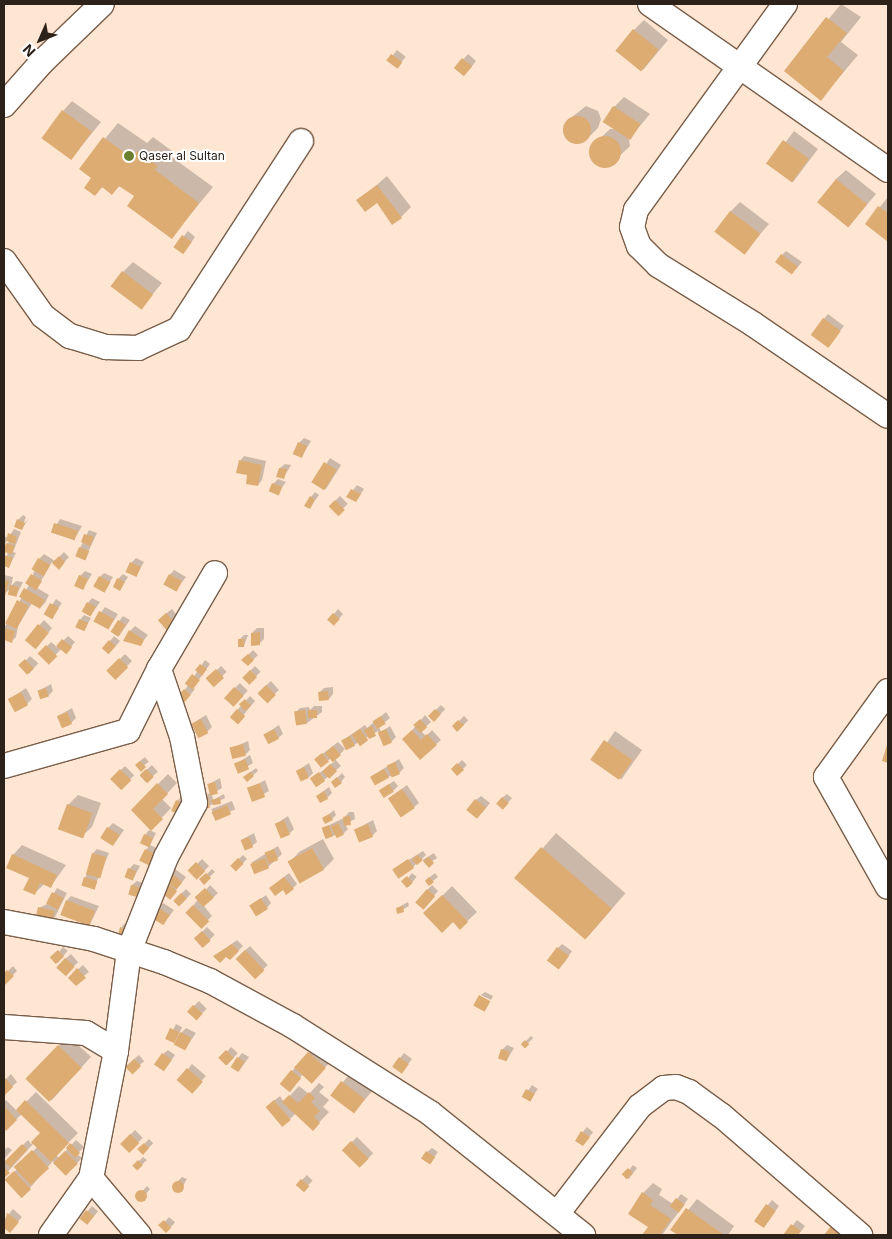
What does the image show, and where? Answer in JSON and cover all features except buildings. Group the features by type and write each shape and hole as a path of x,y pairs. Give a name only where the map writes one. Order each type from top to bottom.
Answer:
{"street":[{"path":"4,106 42,62 102,4"},
{"path":"650,4 738,68 888,170"},
{"path":"785,4 636,210 632,227 640,246 658,265 753,324 888,416"},
{"path":"4,261 43,316 70,336 106,347 138,348 179,329 300,141"},
{"path":"4,766 128,731 160,669 215,573"},
{"path":"51,1235 91,1178 116,1051 130,951 166,857 195,803 182,737 160,669"},
{"path":"888,691 826,777 888,887"},
{"path":"4,922 52,930 130,951 210,981 340,1055 430,1113 582,1235"},
{"path":"4,1027 86,1033 116,1051"},
{"path":"556,1214 640,1106 664,1088 676,1087 689,1092 721,1116 860,1235"},
{"path":"91,1178 138,1235"}],"place":[{"name":"Qaser al Sultan","path":"129,156"}]}
